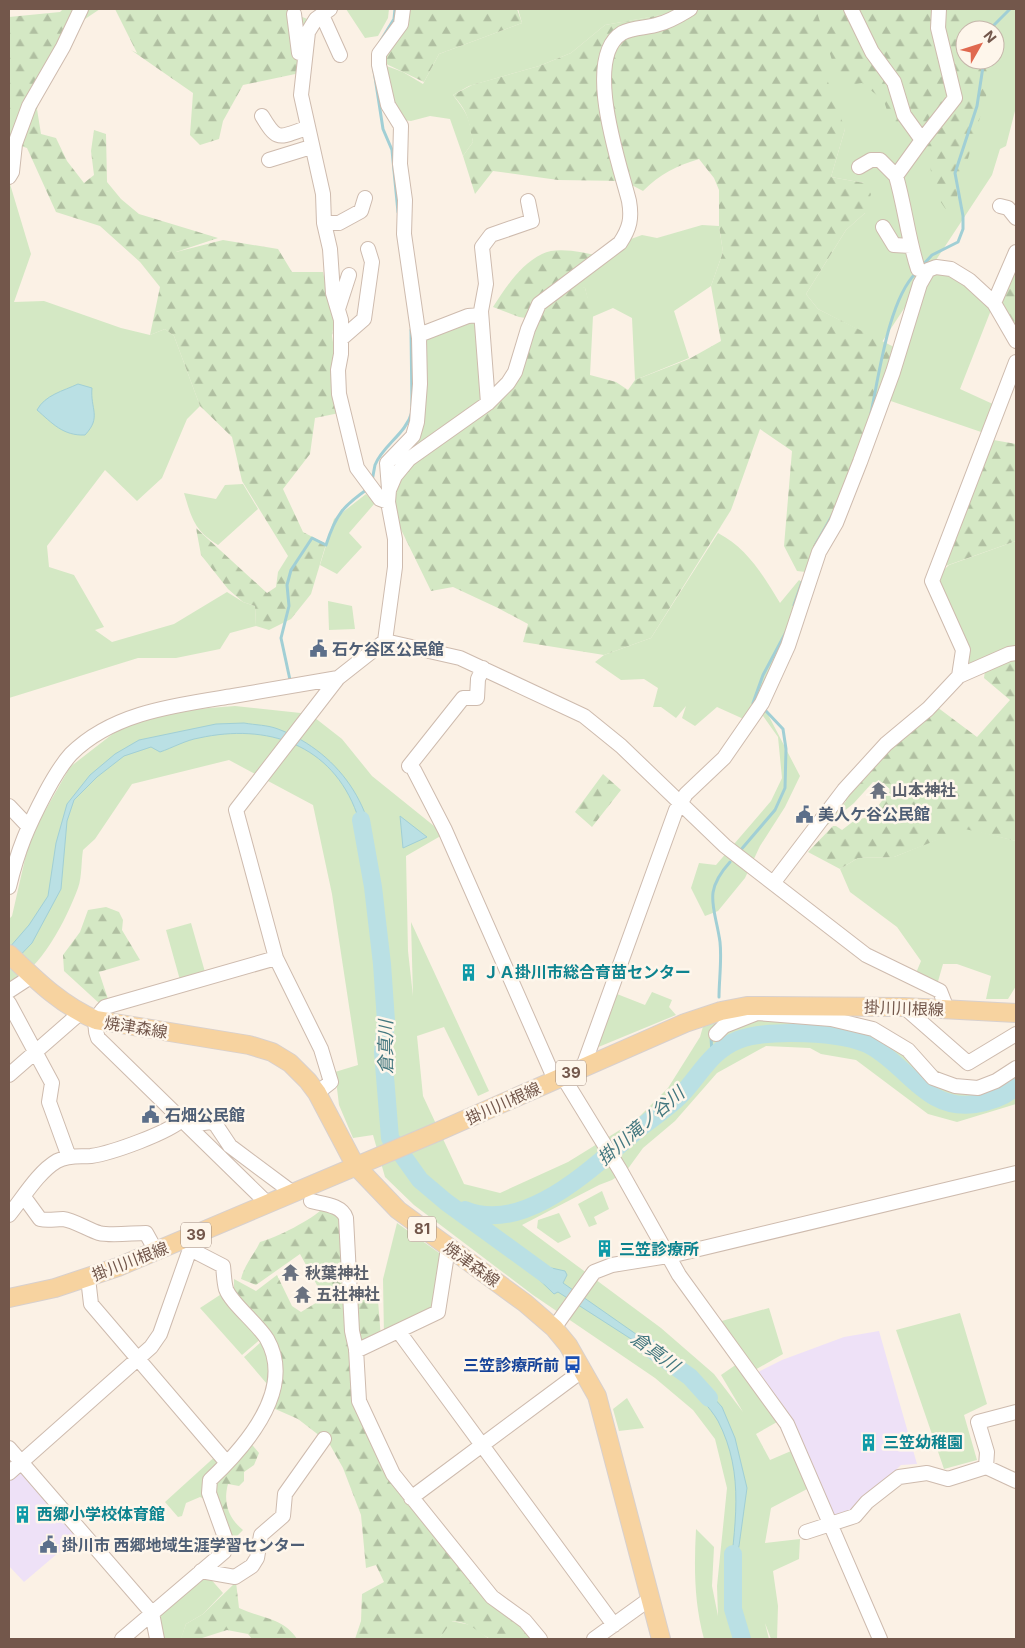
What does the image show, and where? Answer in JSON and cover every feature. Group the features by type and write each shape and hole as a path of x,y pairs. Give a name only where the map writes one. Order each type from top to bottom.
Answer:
{"main road":[{"name":"焼津森線","path":"9,954 55,997 88,1017 257,1047 272,1052 290,1063 318,1093 356,1165 398,1210 525,1303 558,1322 568,1345 597,1396 661,1639"},
{"name":"掛川川根線","path":"9,1298 88,1278 156,1251 187,1245 268,1204 356,1165 434,1134 685,1023 715,1013 747,1006 792,1005 947,1009 1014,1017"}],"street":[{"path":"9,177 12,172 15,144 29,106 63,47 81,9"},
{"path":"318,1093 331,1082 321,1049 276,958 236,816 236,810 338,678 385,641 396,550 387,463 413,436 417,422 420,384 419,335 404,234 404,200 400,164 401,126 388,105 379,65 379,54 401,24 402,9"},
{"path":"389,496 394,476 409,459 488,402 508,383 515,372 528,329 539,304 620,243 629,230 632,215 629,200 604,106 606,58 612,42 623,33 659,24 690,9"},
{"path":"851,9 872,52 894,82 904,115 922,140"},
{"path":"896,176 955,98 938,28 939,9"},
{"path":"340,55 326,12 308,32 300,95 306,128 323,194 324,223 330,250 333,293 341,320 338,370 339,394 357,468 380,499 389,496"},
{"path":"294,14 302,76"},
{"path":"262,116 272,134 280,137 306,128"},
{"path":"269,160 311,147"},
{"path":"858,167 871,160 880,160 896,176 911,246 918,269"},
{"path":"907,222 909,219 906,193 911,186"},
{"path":"324,223 339,223 361,211 365,198"},
{"path":"488,402 481,315 486,284 482,247 491,235 532,221 528,200"},
{"path":"1000,206 1008,208 1016,218"},
{"path":"883,227 894,245 911,246"},
{"path":"341,339 364,319 372,262 368,249"},
{"path":"994,302 1016,252"},
{"path":"583,1067 676,810 686,794 708,771 724,758 762,703 788,646 819,552 836,523 860,462 892,372 920,284 928,270 936,267 951,269 969,280 994,302 1016,341"},
{"path":"338,309 349,275"},
{"path":"419,335 468,316 481,315"},
{"path":"352,329 360,332 372,326"},
{"path":"959,676 963,650 932,581 1016,362"},
{"path":"385,641 460,658 584,716 621,746 725,846 866,955 940,991 947,1009"},
{"path":"774,882 844,790 886,744 928,709 959,676 1009,654 1016,653"},
{"path":"483,668 478,679 477,698 463,698 412,768 445,830 559,1079 603,1142 668,1257 787,1424 880,1639"},
{"path":"9,887 16,854 27,825 54,778 72,754 120,722 162,708 338,678"},
{"path":"9,806 27,825"},
{"path":"9,1075 36,1051 105,1007 276,958"},
{"path":"9,991 31,975"},
{"path":"9,1003 52,1083 49,1102 69,1156"},
{"path":"904,1007 968,1063 1016,1034"},
{"path":"716,1034 724,1026 757,1013 831,1019 873,1029 908,1050 933,1078 955,1086 978,1088 996,1081 1016,1068"},
{"path":"88,1017 98,1038 268,1204"},
{"path":"9,1215 46,1170 57,1162 69,1156 91,1156 132,1144 186,1122 211,1122 220,1129 230,1146 293,1193"},
{"path":"235,1172 248,1158"},
{"path":"558,1322 594,1272 612,1265 668,1257 1016,1173"},
{"path":"24,1197 40,1219 50,1221 64,1219 79,1226 85,1225 100,1233 146,1233 156,1251"},
{"path":"311,1201 339,1208 344,1212 359,1401 393,1474 492,1597 525,1621 540,1639"},
{"path":"9,1474 136,1359 160,1334 187,1245 223,1266 226,1291 266,1338 276,1362 274,1385 269,1405 227,1463 210,1480 209,1493 227,1543 224,1552 122,1639"},
{"path":"356,1351 438,1312 448,1248"},
{"path":"88,1278 91,1304 136,1359 227,1463"},
{"path":"399,1332 614,1625"},
{"path":"411,1498 583,1370"},
{"path":"986,1467 987,1452 978,1422 1016,1412"},
{"path":"201,1571 235,1577 252,1566 257,1558 261,1535 283,1516 284,1494 324,1440"},
{"path":"9,1448 152,1613 158,1639"},
{"path":"806,1532 855,1516 867,1502 899,1477 927,1473 948,1479 986,1467 1016,1482"},
{"path":"594,1639 651,1598"}],"shaded area":[{"path":"879,1331 917,1464 901,1465 851,1514 834,1522 752,1375 782,1360 844,1337"},
{"path":"9,1459 78,1536 24,1582 9,1566"}],"green space":[{"path":"63,9 100,9 73,27 41,84 37,109 41,134 56,138 67,161 84,183 94,175 91,151 94,130 106,134 107,182 121,199 139,214 218,238 176,252 223,240 278,249 292,272 323,272 334,322 332,336 344,412 315,418 310,454 283,489 303,532 326,544 311,594 291,619 269,630 256,626 255,606 243,602 228,589 201,555 196,528 267,593 276,587 278,572 288,556 242,481 232,437 200,406 174,336 165,329 150,335 160,287 140,262 100,226 56,212 27,148 9,142 9,17 60,12"},
{"path":"115,9 288,9 289,12 310,20 300,73 243,85 223,121 219,139 200,145 190,135 193,93 131,50 137,53"},
{"path":"346,9 389,9 388,18 378,36 365,38"},
{"path":"406,9 517,9 522,23 439,54 424,82 380,61"},
{"path":"518,9 1016,9 1016,107 1006,146 1000,149 992,175 882,342 818,309 806,294 846,230 865,213 864,183 831,177 845,129 684,11 605,25 571,53 539,66 469,86 453,95 467,116 472,133 473,142 463,156 450,119 430,116 411,121 403,120 391,107 381,64 403,72 423,84 439,54 522,23"},
{"path":"685,9 816,9 824,35 828,82 845,129 831,177 864,183 871,194 865,213 846,230 806,294 818,309 900,350 814,573 797,571 784,546 792,451 760,429 731,510 651,638 604,655 523,642 528,624 453,587 431,591 389,505 412,460 499,398 533,319 519,317 493,307 520,270 542,254 563,250 600,256 577,284 585,288 593,316 590,375 616,382 628,390 635,380 689,359 721,341 711,286 723,252 719,226 719,190 714,178 699,159 669,171 643,191 624,181 558,180 493,171 475,194 463,156 473,142 470,127 465,112 453,95 472,85 539,66 571,53 605,25 683,11"},
{"path":"821,9 952,9 966,17 968,20 955,20 955,70 991,70 988,90 951,217 934,192 929,158 894,132 884,101 862,83 840,87 828,47"},
{"path":"9,141 10,184 31,254 14,302 44,301 121,328 150,335 165,329 174,336 200,406 187,419 162,478 137,501 105,470 47,546 49,567 74,575 104,627 95,630 112,642 174,624 227,592 243,602 255,606 256,626 230,633 220,649 176,658 138,658 9,698"},
{"path":"702,225 719,226 723,252 711,286 674,311 689,358 635,380 632,318 613,308 592,317 585,288 567,284 620,243 642,235 657,238"},
{"path":"1016,252 1016,341 994,303"},
{"path":"934,270 952,276 993,305 960,389 995,405 984,433 882,398 913,308"},
{"path":"472,319 481,326 486,398 447,423 389,478 391,457 416,437 425,339"},
{"path":"988,439 1016,444 1016,541 937,569"},
{"path":"243,484 258,509 218,545 210,540 195,523 184,493 216,499 225,485"},
{"path":"366,494 375,503 349,533 362,547 337,574 320,565 334,519"},
{"path":"718,533 738,546 754,563 780,603 799,580 806,585 762,703 800,776 785,807 760,846 745,878 718,911 705,916 691,888 699,863 716,865 771,801 782,778 778,737 758,709 748,721 717,707 695,726 682,718 686,706 676,718 661,707 653,707 658,688 644,679 621,680 595,662 604,655 651,638"},
{"path":"1016,541 1016,655 967,671 932,581 949,565"},
{"path":"328,601 352,606 355,629 329,630"},
{"path":"1016,655 1016,841 965,829 894,857 858,858 840,869 808,852 833,826 842,830 855,820 869,817 890,791 884,783 873,782 854,803 825,827 846,801 841,795 933,704 977,737 1010,700 984,678 986,663"},
{"path":"235,706 310,714 342,739 372,776 444,834 406,856 408,951 413,996 411,922 489,1091 478,1096 444,1027 417,1036 423,1096 464,1184 500,1193 568,1162 636,1120 668,1088 700,1037 704,1023 741,1015 829,1013 964,1085 990,1080 1016,1061 1016,1104 957,1122 928,1114 856,1060 821,1054 810,1048 766,1046 717,1073 675,1121 643,1148 627,1170 612,1180 522,1225 661,1328 714,1374 743,1412 721,1375 737,1364 777,1422 756,1434 770,1460 791,1451 809,1488 771,1508 765,1543 800,1539 799,1559 773,1571 778,1606 777,1639 771,1639 765,1623 769,1639 704,1639 698,1612 695,1557 696,1529 714,1547 712,1586 718,1616 717,1586 727,1488 715,1439 693,1410 655,1378 533,1295 414,1205 385,1177 373,1135 353,1138 339,1105 335,1072 358,1065 332,894 313,805 229,760 132,784 95,839 83,850 78,888 67,915 51,943 32,968 9,984 9,919 12,916 30,837 70,767 119,729 171,711"},
{"path":"603,774 621,790 592,827 575,812"},
{"path":"965,828 1016,841 1016,986 1008,999 986,999 991,976 957,964 943,964 937,985 916,973 921,961 897,927 850,892 840,869 858,858 894,857"},
{"path":"106,907 119,912 123,920 122,930 140,960 99,972 109,1002 100,1004 64,971 63,955 80,932 88,910"},
{"path":"191,923 205,972 180,980 166,930"},
{"path":"652,992 672,1000 669,1007 676,1015 596,1048 617,994 645,1005"},
{"path":"602,1191 609,1209 594,1217 597,1224 589,1227 578,1204"},
{"path":"323,1208 338,1214 345,1293 377,1288 381,1338 350,1357 393,1478 421,1521 449,1551 483,1596 492,1606 514,1620 534,1639 495,1640 485,1636 470,1625 452,1621 439,1639 355,1639 361,1621 362,1594 384,1582 376,1565 366,1568 361,1515 343,1468 329,1443 298,1419 273,1408 280,1371 234,1293 234,1279 256,1291 277,1275 292,1306 301,1312 324,1298 300,1254 256,1285 241,1279 244,1269 260,1242 294,1228"},
{"path":"559,1213 571,1237 558,1243 537,1228 538,1220"},
{"path":"397,1223 442,1255 437,1307 384,1337 383,1279"},
{"path":"226,1291 264,1336 242,1355 200,1308"},
{"path":"769,1308 783,1354 753,1371 718,1322"},
{"path":"960,1313 987,1404 964,1415 977,1460 944,1469 896,1330"},
{"path":"261,1342 271,1362 273,1391 244,1357"},
{"path":"627,1398 644,1428 619,1431 613,1409"},
{"path":"249,1441 259,1453 254,1465 244,1472 244,1481 239,1486 228,1484 226,1497 228,1509 230,1515 243,1530 230,1543 217,1508 215,1480"},
{"path":"219,1453 226,1461 209,1501 200,1497 186,1503 182,1516 178,1517 165,1502"},
{"path":"201,1575 208,1576 223,1593 203,1614 186,1624 181,1639 163,1639 153,1615"},
{"path":"236,1582 239,1608 271,1619 292,1632 297,1639 252,1639 248,1634 227,1630 199,1639 181,1638 186,1624 203,1614"},
{"path":"451,1621 471,1625 489,1639 439,1639"}],"water":[{"path":"78,384 92,388 94,418 90,429 85,435 64,431 37,410 50,397"},
{"path":"244,723 278,729 301,740 321,754 339,771 353,790 364,811 371,834 374,859 373,884 357,814 346,790 331,770 314,755 294,744 272,737 249,734 224,734 194,739 160,752 151,747 124,756 97,777 74,800 67,821 61,889 32,943 9,967 9,948 29,925 48,896 56,843 67,804 90,775 115,754 139,740 216,724"},
{"path":"400,816 427,837 403,848"},
{"path":"520,1261 565,1271 567,1275 563,1283 663,1353 656,1355 558,1292 554,1294"},
{"path":"695,1377 722,1407 735,1438 747,1488 739,1546 729,1586 736,1502 732,1461 727,1441 718,1421 686,1382 691,1382"}],"waterway":[{"path":"380,42 394,19 395,9"},
{"path":"999,20 1010,9"},
{"path":"373,64 383,129 392,150 398,212"},
{"path":"922,266 932,255 958,242 963,229 963,216 955,173 977,106 982,70"},
{"path":"871,413 886,338 892,319 899,300 916,273"},
{"path":"411,330 412,406"},
{"path":"372,481 375,465 383,451 405,427 412,412"},
{"path":"290,680 281,638 289,606 287,585 291,570 312,538 326,545 337,518 353,500 369,488"},
{"path":"816,544 833,514"},
{"path":"794,605 802,582"},
{"path":"753,703 763,675 786,632"},
{"path":"739,852 775,810 785,788 786,749 783,729 766,711"},
{"name":"倉真川","path":"361,820 373,887 382,964 386,1021 383,1052 390,1138 420,1180 446,1202 548,1276"},
{"path":"719,997 721,949 713,891 721,873 730,862"},
{"name":"掛川滝ノ谷川","path":"465,1210 488,1215 511,1213 534,1206 556,1194 578,1179 674,1102 720,1051 738,1040 751,1036 805,1033 842,1037 858,1041 871,1046 884,1055 919,1086 931,1094 943,1101 958,1104 975,1104 991,1100 1007,1094 1016,1087"},
{"path":"711,1036 712,1056"},
{"name":"倉真川","path":"641,1342 690,1377 709,1398"},
{"name":"倉真川","path":"733,1554 733,1609 742,1639"}],"place":[{"name":"石ケ谷区公民館","path":"318,649"},
{"name":"山本神社","path":"878,790"},
{"name":"美人ケ谷公民館","path":"804,814"},
{"name":"ＪＡ掛川市総合育苗センター","path":"469,972"},
{"name":"石畑公民館","path":"151,1115"},
{"name":"三笠診療所","path":"605,1249"},
{"name":"秋葉神社","path":"291,1273"},
{"name":"五社神社","path":"302,1294"},
{"name":"三笠診療所前","path":"573,1365"},
{"name":"三笠幼稚園","path":"869,1442"},
{"name":"西郷小学校体育館","path":"23,1514"},
{"name":"掛川市 西郷地域生涯学習センター","path":"48,1545"}]}
